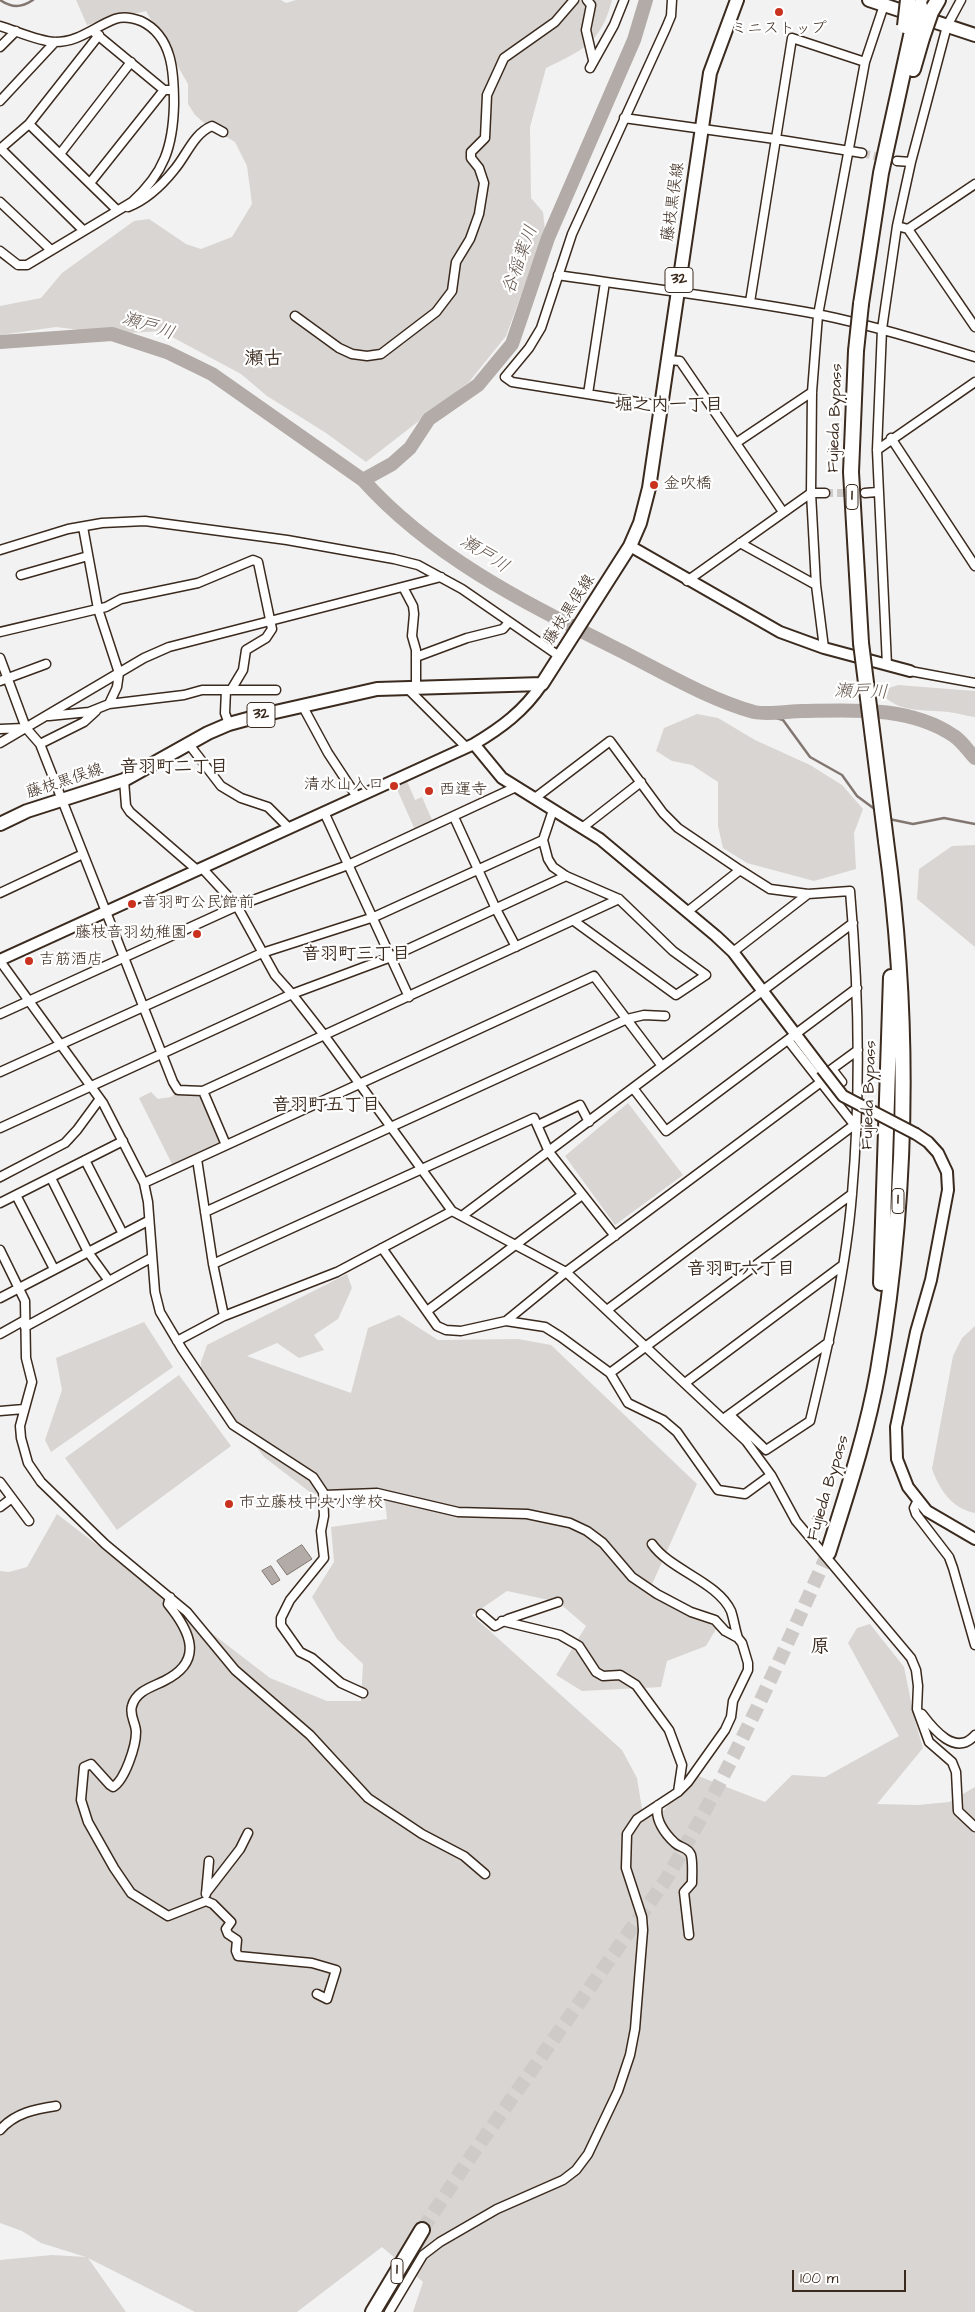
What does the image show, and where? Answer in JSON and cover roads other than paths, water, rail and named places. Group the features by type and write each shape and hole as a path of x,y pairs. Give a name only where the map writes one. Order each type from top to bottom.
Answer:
{"highway":[{"name":"1","path":"920,5 938,0"},
{"name":"Fujieda Bypass","path":"886,841 891,993 880,1306 876,1346 863,1419 828,1553 859,1451 878,1372 895,1235 902,1121 902,1018 896,925 886,841 861,643 852,472 856,351 861,304 882,173 920,5"},
{"name":"1","path":"373,2312 422,2230"}],"main road":[{"name":"藤枝黒俣線","path":"0,824 27,811 124,780 188,743 229,724 302,705 367,691 542,684 630,546 640,523 649,488 662,406 701,129 713,60 737,0"},
{"path":"869,0 975,35"}],"street":[{"path":"295,316 339,348 352,354 367,356 381,354 436,312 452,291 456,262 470,239 479,214 484,182 479,168 471,158 471,152 484,138 485,108 491,83 504,58 555,22 574,0"},
{"path":"587,0 591,5 586,30 592,64 614,25 624,0"},
{"path":"662,406 512,382 505,377 529,348 541,328 572,234 669,22 672,0"},
{"path":"887,665 877,492 882,329 898,226 911,162 947,26 961,0"},
{"path":"824,648 816,585 811,493 812,392 818,315 865,62 884,5"},
{"path":"0,251 18,266 27,265 132,202 153,181 163,164 173,128 174,90 172,62 167,48 151,27 131,18 117,18 96,33 28,124 0,149 83,230"},
{"path":"0,26 55,42 96,33"},
{"path":"0,47 16,30"},
{"path":"96,33 164,90 174,90"},
{"path":"750,302 792,38 865,62"},
{"path":"1,99 55,42"},
{"path":"60,154 131,62"},
{"path":"90,184 164,90"},
{"path":"624,118 862,153"},
{"path":"28,124 117,210"},
{"path":"117,210 138,204 157,188 174,170 198,135 205,129 212,126 223,132"},
{"path":"897,161 911,162"},
{"path":"908,229 975,184"},
{"path":"0,202 51,250"},
{"path":"898,226 908,229 975,327"},
{"path":"558,275 750,302 818,315 882,329 975,357"},
{"path":"588,394 605,282"},
{"path":"669,360 680,361 783,512"},
{"path":"877,450 891,438 975,382"},
{"path":"736,442 812,392"},
{"path":"891,438 975,566"},
{"path":"865,493 877,492"},
{"path":"688,581 811,493 825,493"},
{"path":"0,550 102,523 145,522 194,526 394,559 418,565 441,576 509,622 562,653"},
{"path":"83,527 98,609 119,673 117,688 109,704"},
{"path":"740,543 816,585"},
{"path":"630,546 688,581 780,632 824,648 887,665 975,684"},
{"path":"21,575 88,556"},
{"path":"0,632 98,609 121,599 198,582 253,560 258,562 272,628 270,634 246,650 243,670 228,690 225,713 229,724"},
{"path":"0,742 119,673 169,647 441,576"},
{"path":"402,587 413,606 412,636 416,657 411,688 502,778 582,828 687,912 733,952 762,991 821,1082 855,1126"},
{"path":"416,657 467,638 503,629 509,622"},
{"path":"0,658 4,680 26,728 40,744 172,1082 178,1090 203,1091 619,899"},
{"path":"4,680 46,664"},
{"path":"363,1693 341,1683 312,1658 300,1652 280,1625 281,1618 290,1600 324,1558 321,1531 324,1516 324,1495 313,1477 233,1425 177,1341 160,1312 154,1292 148,1202 144,1183 123,1141 99,1100 0,960 470,746 514,717 542,684"},
{"path":"40,744 84,722 97,710 109,704 184,695 202,690 276,690"},
{"path":"302,705 328,753 357,797"},
{"path":"46,717 97,710"},
{"path":"0,729 26,728"},
{"path":"535,798 610,741 663,813 678,828 770,889 808,894 850,891 858,988 858,1050 852,1194 843,1265 829,1342 810,1421 766,1450 730,1415"},
{"path":"188,743 221,786 241,798 268,807 289,828"},
{"path":"124,780 126,806 130,812 147,824 199,869 237,906 275,975 324,1036 452,1211 566,1272 746,1441 771,1475 796,1521 911,1658 916,1670 918,1686 917,1709 929,1742 952,1762 956,1772 958,1811 975,1826"},
{"path":"582,828 641,782"},
{"path":"0,1014 237,906 348,865 516,787"},
{"path":"553,810 543,840 548,859 553,867 566,876 619,899 673,951 706,975 676,996 574,921"},
{"path":"324,812 374,917 409,997"},
{"path":"454,817 496,909 516,947"},
{"path":"0,1072 262,953 374,917 543,840"},
{"path":"0,893 83,854"},
{"path":"687,912 740,870"},
{"path":"0,1128 161,1052 292,994 391,957 566,876"},
{"path":"733,952 808,894"},
{"path":"462,1216 852,923"},
{"path":"144,1183 594,976 662,1066"},
{"path":"633,1088 666,1131 858,988"},
{"path":"205,1212 627,1019 644,1014 665,1016"},
{"path":"792,1037 822,1069 843,1096 928,1142 938,1153 948,1180 943,1225 916,1332 896,1427 895,1446 899,1470 918,1500 938,1519 975,1539"},
{"path":"842,1082 832,1069 858,1050"},
{"path":"506,1321 566,1272 821,1082"},
{"path":"203,1091 226,1145"},
{"path":"0,1177 65,1143 99,1100"},
{"path":"538,1125 580,1105 589,1122"},
{"path":"213,1264 534,1118 549,1152 615,1236"},
{"path":"607,1310 855,1126"},
{"path":"0,1203 123,1141"},
{"path":"197,1158 213,1264 224,1316"},
{"path":"85,1160 123,1234"},
{"path":"51,1178 88,1252 109,1281"},
{"path":"427,1312 582,1194"},
{"path":"610,1373 647,1348 852,1194"},
{"path":"16,1195 54,1269"},
{"path":"177,1341 224,1316 337,1272 452,1211"},
{"path":"0,1298 148,1221"},
{"path":"382,1248 437,1326 446,1330 461,1331 506,1321 545,1327 562,1337 610,1373 628,1404 663,1420 677,1432 718,1490 745,1494 771,1475"},
{"path":"0,1250 25,1301 26,1358 32,1382 20,1426 22,1443 28,1463 41,1482 105,1544 170,1597 196,1621 235,1670 310,1735 368,1798 422,1834 464,1856 485,1874"},
{"path":"0,1334 25,1324 151,1258"},
{"path":"685,1383 843,1265"},
{"path":"723,1420 829,1342"},
{"path":"0,1411 24,1409"},
{"path":"0,1482 29,1521"},
{"path":"324,1495 377,1493 458,1512 527,1514 570,1523 587,1531 603,1543 632,1577 657,1594 692,1612 714,1620 725,1632 738,1638"},
{"path":"0,1507 12,1498"},
{"path":"918,1500 914,1508 916,1514 949,1557 975,1645"},
{"path":"390,2312 423,2256 440,2242 497,2209 563,2180 576,2170 588,2154 618,2091 635,2029 644,1930 642,1917 626,1868 627,1834 637,1819 678,1792 694,1774 725,1730 731,1717 733,1701 748,1670 746,1652 738,1638 731,1612 725,1603 713,1591 660,1556 652,1544"},
{"path":"170,1597 168,1604 187,1630 190,1641 190,1653 186,1662 173,1676 144,1690 132,1705 131,1714 136,1730 135,1742 128,1764 117,1784 113,1787 96,1768 88,1763 84,1766 81,1800 88,1822 114,1868 132,1893 168,1916 206,1897 240,1849 248,1833"},
{"path":"481,1614 495,1626 502,1621 558,1602"},
{"path":"502,1621 560,1636 579,1646 596,1672 604,1676 620,1675 636,1685 669,1730 682,1765 678,1792"},
{"path":"917,1709 947,1740 956,1744 965,1743 975,1735"},
{"path":"658,1805 656,1813 660,1823 676,1844 687,1849 691,1855 692,1883 684,1892 689,1935"},
{"path":"209,1861 206,1897 231,1922 226,1929 228,1934 237,1940 236,1951 238,1956 312,1963 336,1970 327,1999 317,1994"},
{"path":"0,2130 5,2124 31,2109 56,2106"}],"waterway":[{"path":"0,0 16,6 33,0"},
{"name":"谷稲葉川","path":"363,480 392,464 410,448 429,419 478,385 512,344 548,238 634,40 646,0"},
{"name":"瀬戸川","path":"0,342 112,334 167,352 212,374 363,480 391,508 453,558 521,599 673,678 705,694 754,712 841,710 881,712 919,719 937,726 954,736 975,758"},
{"path":"756,712 783,720 810,757 842,775 857,796 876,810"},
{"path":"889,819 913,824 944,818 975,824"},
{"path":"0,1182 71,1143 90,1118"}],"tunnel":[{"path":"862,153 897,161"},
{"path":"825,493 865,493"},
{"path":"422,2230 467,2162 665,1881 731,1761 828,1553"}],"place":[{"name":"ミニストップ","path":"779,12"},
{"name":"金吹橋","path":"654,485"},
{"name":"清水山入口","path":"394,786"},
{"name":"西運寺","path":"429,791"},
{"name":"音羽町公民館前","path":"132,904"},
{"name":"藤枝音羽幼稚園","path":"197,934"},
{"name":"吉筋酒店","path":"29,961"},
{"name":"市立藤枝中央小学校","path":"229,1504"}],"district":[{"name":"瀬古","path":"264,360"},
{"name":"堀之内一丁目","path":"669,406"},
{"name":"音羽町二丁目","path":"174,768"},
{"name":"音羽町三丁目","path":"356,955"},
{"name":"音羽町五丁目","path":"326,1106"},
{"name":"音羽町六丁目","path":"741,1270"},
{"name":"原","path":"820,1648"}]}
